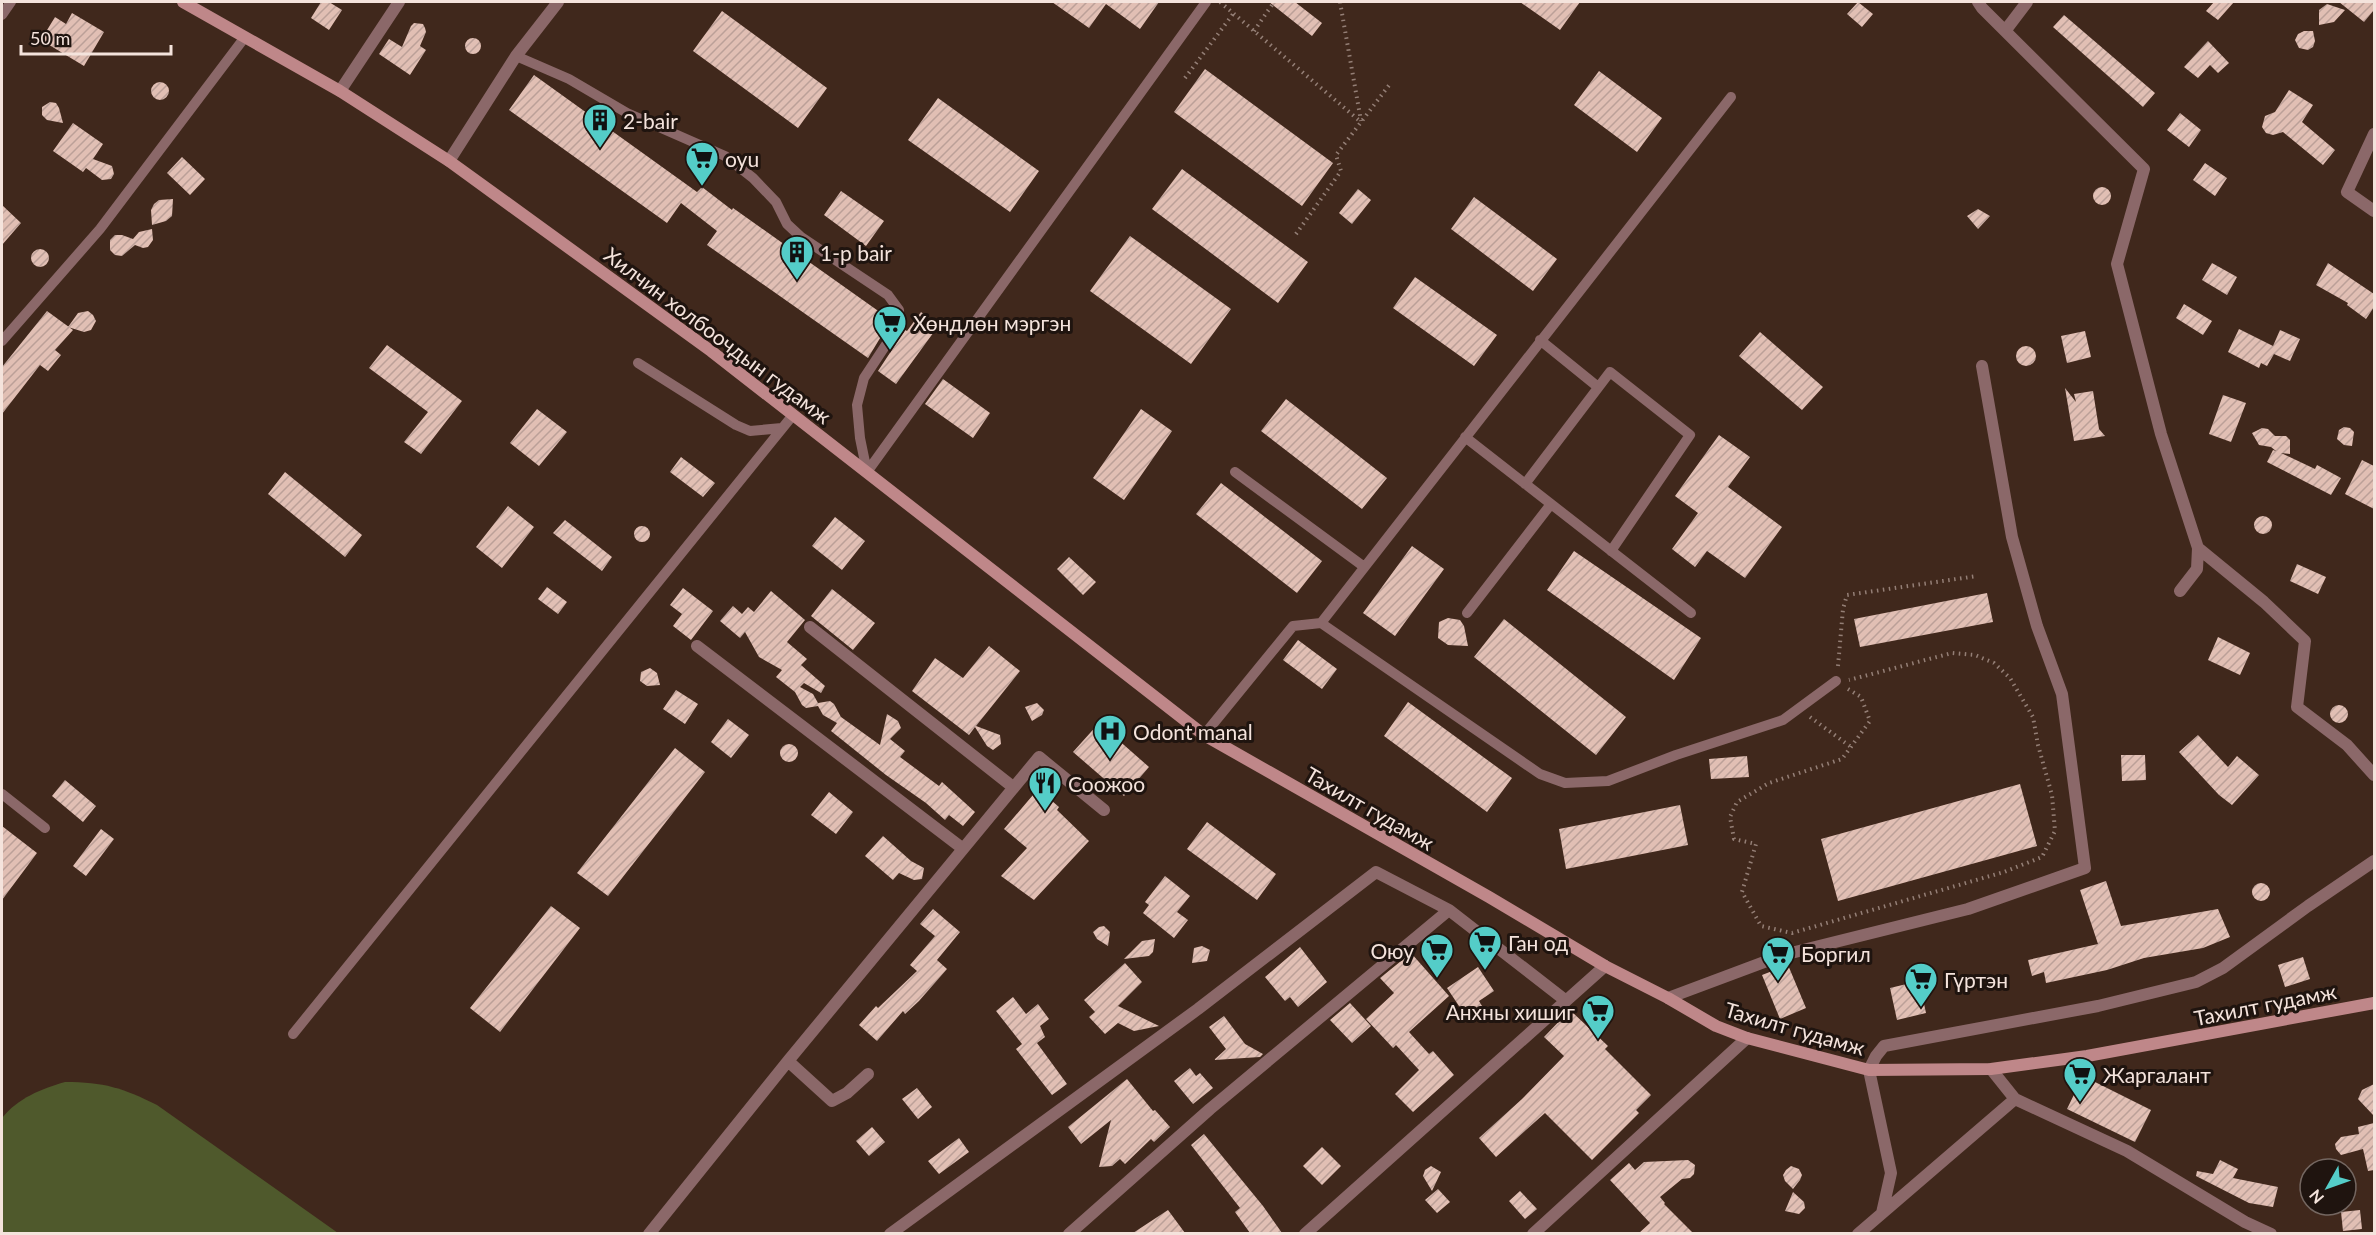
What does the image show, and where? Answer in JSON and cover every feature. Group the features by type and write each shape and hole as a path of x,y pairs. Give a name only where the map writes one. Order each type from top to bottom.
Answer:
{"main road":[{"name":"Хилчин холбоочдын гудамж","path":"183,2 340,91 449,161 711,351 1204,735"},
{"name":"Тахилт гудамж","path":"1204,735 1489,897 1605,966 1668,998 1716,1026 1747,1038 1869,1070 1991,1069 2098,1054 2374,1003"}],"street":[{"path":"340,91 399,2"},
{"path":"449,161 516,56 558,2"},
{"path":"1978,2 2144,169 2117,264 2161,434 2198,548 2197,569 2180,591"},
{"path":"2005,31 2027,2"},
{"path":"2374,134 2347,192 2374,211"},
{"path":"1668,998 1783,955 1968,909 2085,868 2062,694 2037,626 2012,537 1982,366"},
{"path":"2198,548 2264,602 2305,640 2297,707 2346,745 2374,775"},
{"path":"810,627 1013,787"},
{"path":"697,646 962,848"},
{"path":"649,1233 962,848 1039,757 1104,810"},
{"path":"1882,1212 1891,1173 1869,1070 1876,1056 1890,1044 2098,1006 2196,982 2223,968 2374,861"},
{"path":"890,1233 1198,1009 1376,872 1449,910 1565,1000"},
{"path":"1069,1233 1210,1109 1449,910"},
{"path":"1305,1233 1605,966"},
{"path":"1533,1233 1747,1038"},
{"path":"788,1061 832,1101 847,1094 868,1074"},
{"path":"1991,1069 2015,1099 2127,1151 2245,1222 2271,1233"},
{"path":"1858,1233 2015,1099"}],"lane":[{"path":"2,15 11,2"},
{"path":"867,472 1206,2"},
{"path":"2,341 100,228 246,37"},
{"path":"516,56 569,80 627,113 725,156 753,178 776,202 786,224 801,237 888,296 899,310 899,325 864,378 857,405 860,438 867,472"},
{"path":"1321,623 1363,566 1731,97"},
{"path":"1540,340 1598,387"},
{"path":"638,363 736,425 750,431 782,428"},
{"path":"1525,484 1610,372 1690,435 1611,551"},
{"path":"293,1034 793,415"},
{"path":"1465,437 1691,613"},
{"path":"1235,472 1363,566"},
{"path":"1467,613 1551,504"},
{"path":"1204,735 1293,626 1321,623 1540,774 1565,783 1608,781 1676,755 1784,720 1836,681"},
{"path":"2,794 45,828"}],"path":[{"path":"1219,2 1361,122"},
{"path":"1254,32 1274,2"},
{"path":"1340,2 1361,122"},
{"path":"1185,78 1233,14"},
{"path":"1296,234 1341,171 1336,155 1390,84"},
{"path":"1836,681 1843,609 1847,595 1977,576"},
{"path":"1952,653 1975,655 1994,663 2010,678 2033,717 2052,795 2055,831 2042,856 2004,872 1792,933 1761,926 1742,892 1756,844 1734,839 1730,817 1737,802 1769,783 1842,759 1870,721 1861,697 1836,681 1863,678 1952,653"},
{"path":"1800,710 1851,747"}],"green space":[{"path":"65,1082 113,1087 157,1105 338,1233 2,1233 2,1118 15,1105 31,1095"}],"building":[{"path":"321,2 329,2 342,10 329,30 311,18"},
{"path":"1052,2 1159,2 1140,29 1106,4 1089,28"},
{"path":"1269,2 1295,2 1322,23 1312,36"},
{"path":"1520,2 1580,2 1560,30"},
{"path":"1858,2 1873,14 1862,27 1847,14"},
{"path":"2214,2 2234,2 2218,20 2206,11"},
{"path":"2339,2 2374,2 2374,10 2364,22"},
{"path":"2327,4 2345,10 2334,22 2319,25 2319,10"},
{"path":"722,11 827,88 798,128 693,51"},
{"path":"72,13 104,32 84,66 41,40 55,17 66,24"},
{"path":"2064,15 2155,93 2143,107 2053,27"},
{"path":"414,23 423,24 425,28 426,32 420,46 426,50 410,75 379,54 389,39 402,47"},
{"path":"2313,31 2315,41 2313,47 2308,50 2299,48 2295,40 2298,34"},
{"path":"473,38 479,40 481,46 479,52 473,54 467,52 465,46 467,40"},
{"path":"2208,41 2229,63 2218,73 2210,65 2198,78 2184,67"},
{"path":"1205,69 1333,163 1302,206 1174,112"},
{"path":"1599,71 1662,118 1637,152 1574,105"},
{"path":"534,75 697,192 702,187 891,320 868,358 707,245 717,231 681,203 667,223 509,110"},
{"path":"156,82 164,82 169,87 167,98 156,100 151,95 151,87"},
{"path":"2289,90 2313,105 2302,122 2335,150 2323,165 2283,132 2273,135 2266,133 2262,127 2265,116 2275,112"},
{"path":"938,98 1039,171 1010,212 908,140"},
{"path":"50,102 56,103 63,123 47,120 42,115 42,107"},
{"path":"2180,113 2201,130 2189,147 2167,130"},
{"path":"73,123 103,144 93,159 112,166 114,174 111,179 102,180 86,168 83,172 53,151"},
{"path":"182,157 205,179 190,195 167,173"},
{"path":"2205,163 2227,178 2215,196 2193,180"},
{"path":"1182,169 1308,262 1278,303 1152,209"},
{"path":"2098,187 2106,187 2111,192 2109,203 2098,205 2093,200 2093,192"},
{"path":"1358,189 1371,200 1352,224 1339,213"},
{"path":"841,191 884,221 866,246 824,215"},
{"path":"1474,197 1557,259 1533,291 1451,229"},
{"path":"173,199 172,216 166,221 152,225 151,210 154,204 159,200"},
{"path":"2,205 21,223 2,245"},
{"path":"1978,209 1990,216 1978,229 1967,216"},
{"path":"152,229 153,240 148,247 135,245 122,256 115,255 110,250 110,240 115,235 133,239 139,232"},
{"path":"1130,236 1231,309 1191,364 1090,291"},
{"path":"36,249 44,249 49,254 47,265 36,267 31,262 31,254"},
{"path":"2212,263 2237,277 2227,295 2202,280"},
{"path":"2328,263 2374,294 2374,307 2366,319 2347,305 2348,303 2316,285"},
{"path":"1415,277 1497,335 1474,366 1393,308"},
{"path":"2184,304 2212,321 2203,335 2176,318"},
{"path":"47,311 73,330 55,350 61,355 48,371 40,365 2,414 2,367"},
{"path":"88,311 96,321 91,330 84,332 68,327 78,313"},
{"path":"921,312 939,325 896,384 878,371 905,330 907,331"},
{"path":"2239,329 2273,346 2280,330 2300,339 2290,361 2274,354 2267,366 2261,363 2259,368 2228,352"},
{"path":"2085,331 2091,357 2067,363 2061,336"},
{"path":"1760,332 1823,387 1802,410 1739,356"},
{"path":"387,345 462,401 421,454 404,442 428,412 369,368"},
{"path":"2026,346 2033,349 2036,356 2033,363 2026,366 2019,363 2016,356 2019,349"},
{"path":"943,379 990,413 973,438 925,404"},
{"path":"2065,388 2076,402 2074,394 2093,391 2099,429 2105,436 2074,441"},
{"path":"2223,395 2246,403 2231,442 2209,434"},
{"path":"1286,399 1387,478 1362,509 1261,431"},
{"path":"537,409 567,432 539,466 510,443"},
{"path":"1141,409 1172,431 1124,500 1093,478"},
{"path":"2344,427 2354,432 2352,446 2344,445 2337,439 2339,430"},
{"path":"2262,428 2268,429 2275,436 2286,436 2290,440 2290,454 2281,453 2315,469 2317,465 2341,478 2331,495 2267,462 2273,450 2276,451 2271,447 2259,445 2252,433"},
{"path":"1719,435 1750,457 1728,487 1782,527 1745,578 1707,551 1695,567 1672,549 1698,513 1675,496"},
{"path":"681,457 715,483 703,497 670,472"},
{"path":"2362,460 2374,466 2374,509 2345,494"},
{"path":"285,472 362,535 345,557 268,494"},
{"path":"1221,483 1322,561 1297,593 1196,514"},
{"path":"508,506 534,527 502,568 476,547"},
{"path":"2263,516 2269,519 2272,525 2269,531 2263,534 2257,531 2254,525 2257,519"},
{"path":"835,517 865,541 842,570 812,546"},
{"path":"565,520 612,557 602,571 553,533"},
{"path":"642,526 648,528 650,534 648,540 642,542 636,540 634,534 636,528"},
{"path":"1412,546 1444,569 1395,636 1363,613"},
{"path":"1574,551 1701,638 1674,680 1547,590"},
{"path":"1069,557 1096,582 1083,595 1057,569"},
{"path":"2297,564 2326,577 2318,594 2290,581"},
{"path":"547,587 567,602 558,614 538,599"},
{"path":"683,588 713,611 691,640 673,626 682,614 670,605"},
{"path":"832,589 875,623 853,650 811,616"},
{"path":"771,591 805,620 787,642 807,659 801,665 825,686 821,693 804,683 800,687 813,694 818,703 830,701 841,717 880,745 887,714 898,721 901,728 890,739 905,751 900,757 939,786 942,782 975,812 963,826 949,815 945,820 831,731 837,723 823,715 818,706 806,708 802,705 795,692 776,677 782,670 759,657 745,632 740,638 720,621 733,606 742,614 748,607 754,612"},
{"path":"1987,593 1993,622 1860,647 1854,619"},
{"path":"1448,618 1460,620 1464,626 1468,646 1448,645 1438,638 1439,622"},
{"path":"1504,619 1626,717 1596,755 1474,657"},
{"path":"2218,637 2250,653 2240,675 2208,660"},
{"path":"1298,640 1337,669 1322,689 1283,660"},
{"path":"989,646 1020,671 976,726 1000,735 1001,744 993,750 987,746 975,727 969,735 912,691 935,658 963,678"},
{"path":"650,668 657,673 660,685 647,686 640,681 641,672"},
{"path":"676,690 698,704 685,724 663,709"},
{"path":"1408,702 1512,778 1487,812 1384,736"},
{"path":"1037,703 1044,710 1042,715 1032,721 1025,707"},
{"path":"2339,705 2345,708 2348,714 2345,720 2339,723 2333,720 2330,714 2333,708"},
{"path":"728,719 749,735 731,758 711,742"},
{"path":"1099,723 1149,767 1124,796 1073,752"},
{"path":"2198,735 2228,767 2237,756 2259,775 2232,805 2219,795 2179,752"},
{"path":"789,744 795,747 798,753 795,759 789,762 783,759 780,753 783,747"},
{"path":"675,748 705,772 608,896 577,873"},
{"path":"2121,755 2145,755 2146,780 2122,781"},
{"path":"1747,756 1749,777 1711,779 1709,759"},
{"path":"65,780 96,806 83,822 52,796"},
{"path":"2020,784 2037,846 1838,901 1821,839"},
{"path":"1038,789 1059,807 1057,810 1089,841 1034,900 1001,876 1027,848 1004,829"},
{"path":"829,792 853,812 836,834 811,815"},
{"path":"1680,805 1688,845 1566,869 1559,829"},
{"path":"1207,822 1276,874 1257,900 1187,849"},
{"path":"2,826 37,853 2,900"},
{"path":"101,829 114,839 86,876 73,866"},
{"path":"883,836 911,861 924,868 922,879 914,880 899,873 893,880 865,856"},
{"path":"1165,876 1190,896 1177,912 1188,920 1174,938 1143,913 1149,905 1145,902"},
{"path":"2106,881 2121,926 2218,909 2230,937 2203,948 2144,958 2107,970 2046,983 2044,972 2032,976 2028,960 2098,944 2080,890"},
{"path":"2261,883 2267,886 2270,892 2267,898 2261,901 2255,898 2252,892 2255,886"},
{"path":"551,906 580,928 500,1032 470,1008"},
{"path":"933,909 960,932 937,960 947,969 919,1001 905,1014 903,1011 877,1041 859,1025 876,1006 878,1008 917,971 910,965 935,936 920,924"},
{"path":"1104,926 1110,932 1108,946 1097,939 1093,932"},
{"path":"1155,939 1153,952 1149,956 1124,959 1142,941"},
{"path":"1202,946 1210,950 1207,961 1192,963 1194,948"},
{"path":"1300,947 1327,982 1298,1007 1290,997 1285,1001 1265,977"},
{"path":"1411,953 1449,996 1409,1032 1429,1054 1433,1051 1454,1075 1413,1112 1395,1094 1419,1070 1396,1045 1393,1048 1366,1019 1394,993 1380,978"},
{"path":"2303,957 2310,979 2285,987 2278,965"},
{"path":"1125,963 1142,982 1118,1006 1159,1026 1134,1031 1118,1023 1105,1034 1089,1017 1095,1012 1084,1000"},
{"path":"1788,965 1806,1008 1780,1019 1762,975"},
{"path":"1478,967 1494,991 1479,1001 1485,1011 1469,1021 1447,988"},
{"path":"1919,981 1926,1013 1897,1020 1890,988"},
{"path":"1013,997 1026,1014 1038,1004 1049,1019 1040,1026 1045,1037 1037,1043 1067,1084 1052,1095 1016,1049 1022,1044 996,1011"},
{"path":"1350,1003 1371,1026 1352,1043 1330,1020"},
{"path":"1570,1010 1608,1046 1605,1049 1651,1095 1636,1110 1639,1113 1592,1160 1545,1113 1496,1157 1479,1138 1564,1056 1544,1037"},
{"path":"1224,1016 1245,1044 1263,1054 1260,1057 1214,1060 1226,1049 1209,1027"},
{"path":"1190,1068 1196,1076 1200,1073 1213,1088 1193,1104 1174,1081"},
{"path":"2083,1076 2151,1110 2135,1142 2067,1109"},
{"path":"1127,1079 1153,1111 1155,1110 1170,1127 1154,1142 1151,1139 1125,1164 1120,1159 1112,1166 1099,1167 1111,1120 1081,1144 1068,1127"},
{"path":"2374,1084 2374,1116 2358,1099 2362,1090"},
{"path":"917,1088 932,1107 918,1119 902,1099"},
{"path":"2374,1123 2374,1170 2368,1171 2363,1149 2341,1155 2335,1144 2341,1137 2359,1134 2358,1127"},
{"path":"872,1127 885,1142 869,1156 856,1141"},
{"path":"1204,1134 1282,1233 1250,1233 1235,1212 1240,1208 1191,1145"},
{"path":"959,1138 969,1152 939,1174 928,1161"},
{"path":"1322,1147 1341,1166 1322,1185 1303,1166"},
{"path":"1688,1160 1695,1165 1694,1174 1690,1178 1682,1179 1660,1197 1693,1233 1639,1233 1650,1223 1610,1180 1629,1163 1635,1170 1644,1162"},
{"path":"2220,1160 2238,1169 2233,1178 2278,1187 2273,1207 2249,1203 2196,1176 2197,1171 2213,1174"},
{"path":"1431,1166 1441,1172 1432,1191 1423,1176 1425,1170"},
{"path":"1791,1166 1799,1169 1802,1175 1793,1189 1785,1181 1783,1175"},
{"path":"1438,1189 1450,1202 1437,1213 1425,1200"},
{"path":"1520,1191 1537,1209 1525,1219 1509,1201"},
{"path":"1793,1192 1804,1202 1805,1208 1799,1214 1785,1211"},
{"path":"1168,1210 1185,1233 1133,1233"},
{"path":"2358,1210 2360,1210 2362,1229 2343,1231 2342,1217 2358,1217"}],"place":[{"name":"2-bair","path":"600,149"},
{"name":"oyu","path":"702,187"},
{"name":"1-p bair","path":"797,281"},
{"name":"Хөндлөн мэргэн","path":"890,351"},
{"name":"Odont manal","path":"1110,760"},
{"name":"Соожоо","path":"1045,812"},
{"name":"Ган од","path":"1485,971"},
{"name":"Оюу","path":"1437,979"},
{"name":"Боргил","path":"1778,982"},
{"name":"Гүртэн","path":"1921,1008"},
{"name":"Анхны хишиг","path":"1598,1040"},
{"name":"Жаргалант","path":"2080,1103"}]}
